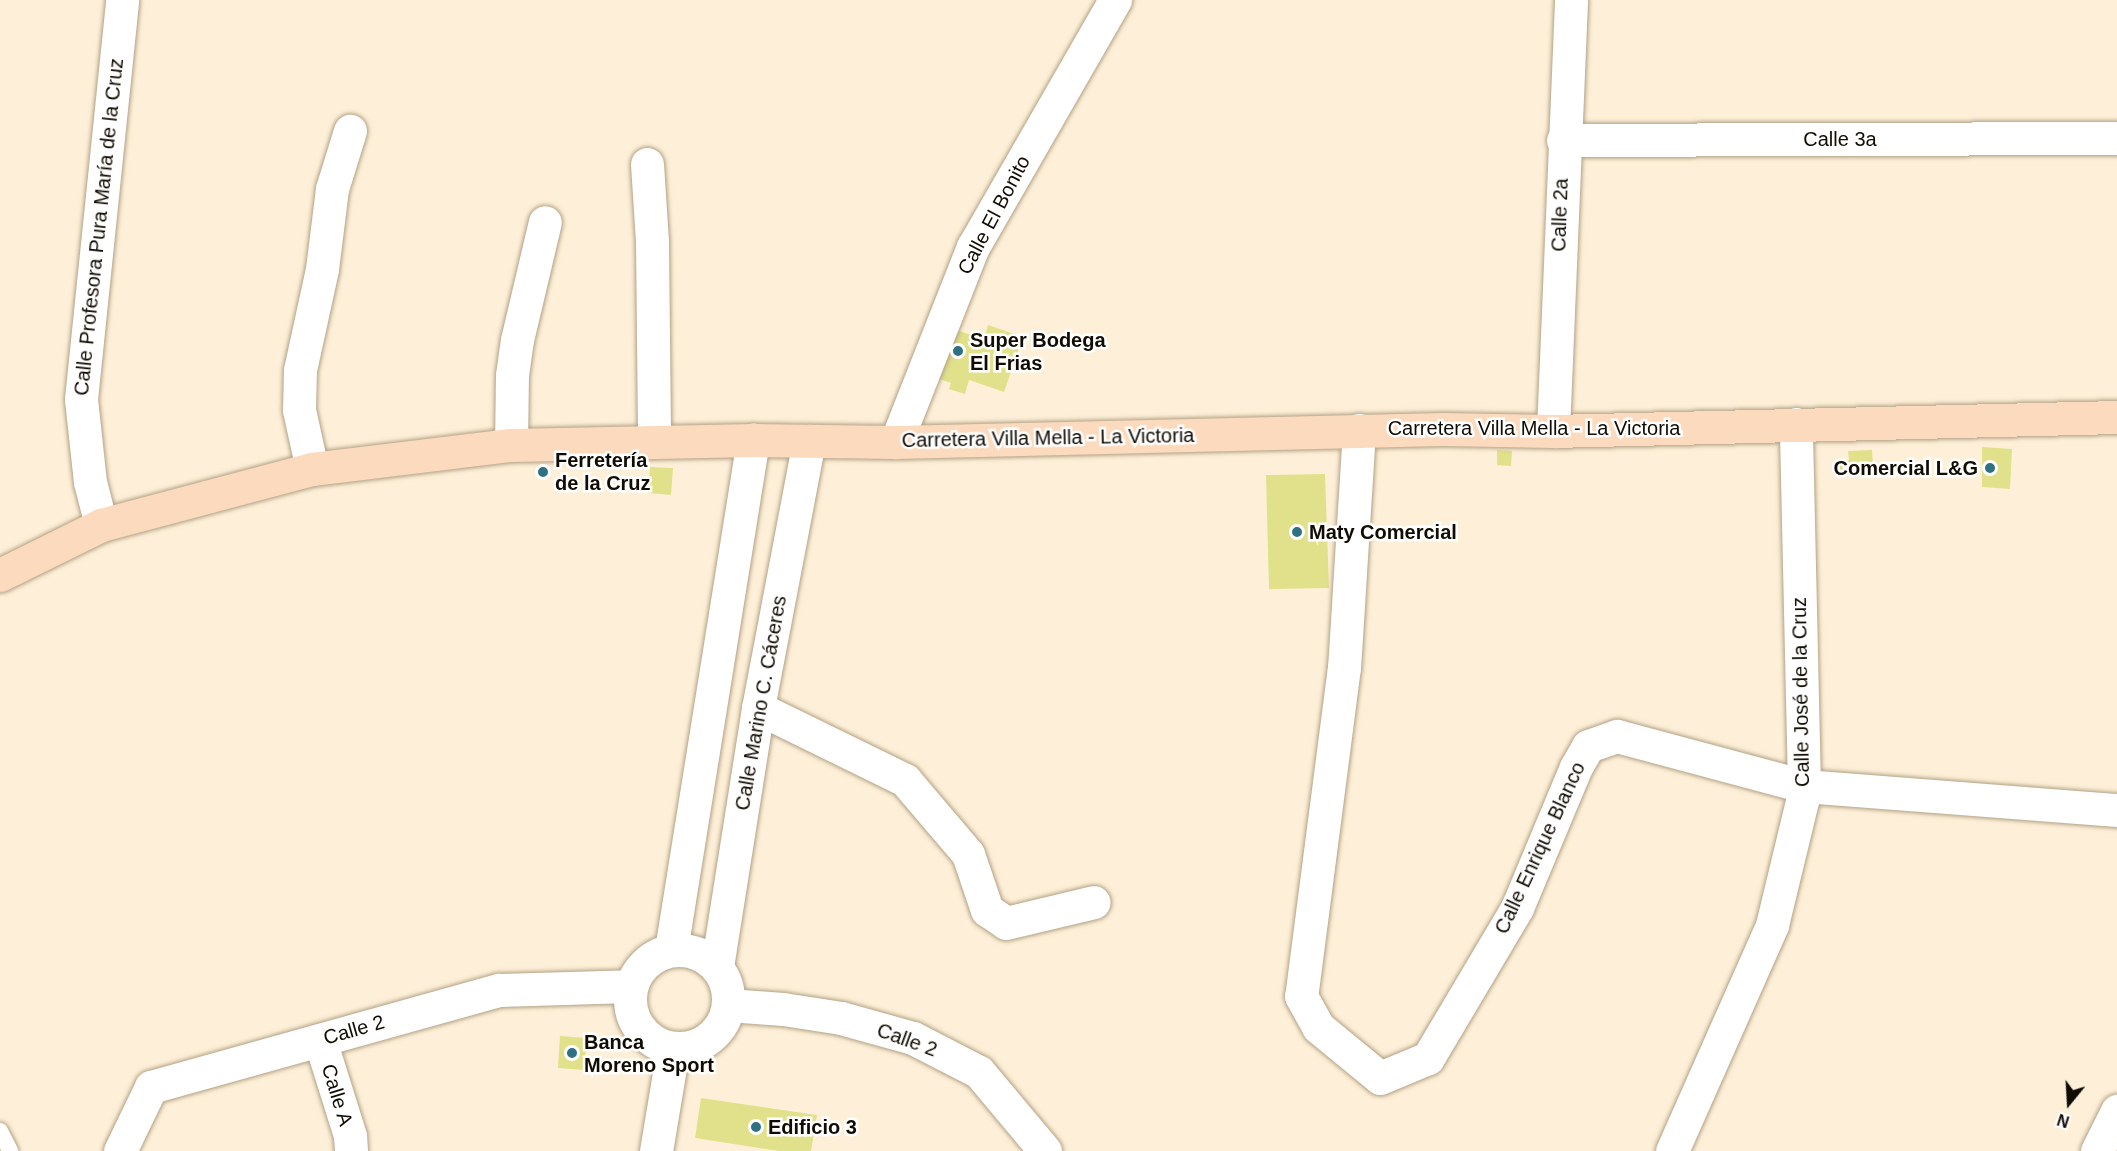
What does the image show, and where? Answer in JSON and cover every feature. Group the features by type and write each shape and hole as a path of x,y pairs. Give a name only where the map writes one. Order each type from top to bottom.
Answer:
{"main road":[{"name":"Carretera Villa Mella - La Victoria","path":"0,575 101,525 312,469 511,445 753,440 896,442 1359,430 1553,431 2117,417"}],"street":[{"name":"Calle Profesora Pura María de la Cruz","path":"101,525 90,482 81,399 122,0"},
{"name":"Calle El Bonito","path":"896,442 973,247 1114,0"},
{"name":"Calle 2a","path":"1553,431 1570,0"},
{"path":"312,469 299,410 300,370 322,268 332,189 350,130"},
{"name":"Calle 3a","path":"1563,140 2117,138"},
{"path":"647,164 652,242 654,442"},
{"path":"511,445 512,375 517,340 545,222"},
{"name":"Calle José de la Cruz","path":"1672,1151 1772,925 1804,786 1796,424"},
{"name":"Calle Enrique Blanco","path":"1359,430 1344,667 1301,996 1318,1027 1380,1078 1428,1058 1517,908 1576,767 1588,746 1617,736 1804,786 2117,810"},
{"path":"671,950 753,440"},
{"name":"Calle Marino C. Cáceres","path":"717,967 758,708 809,441"},
{"path":"758,708 905,780 968,854 987,910 1006,923 1094,902"},
{"path":"671,950 696,952 717,967 727,984 728,1005 719,1029 710,1038 699,1045 673,1049 647,1038 637,1027 628,1000 630,986 645,962 671,950"},
{"name":"Calle 2","path":"120,1151 151,1087 499,990 630,986"},
{"name":"Calle 2","path":"728,1005 783,1009 841,1018 913,1038 980,1072 1046,1151"},
{"name":"Calle A","path":"320,1040 350,1136 351,1151"},
{"path":"656,1151 673,1049"},
{"path":"2097,1151 2117,1111"}],"lane":[{"path":"0,1131 10,1151"}],"building":[{"path":"988,325 1023,337 1004,392 969,380 965,394 949,389 951,383 927,375 944,326 984,339"},
{"path":"1982,447 2012,449 2010,489 1982,487"},
{"path":"1497,450 1512,451 1511,466 1497,465"},
{"path":"1872,450 1873,468 1836,470 1837,460 1849,460 1848,451"},
{"path":"650,467 673,468 671,495 648,493"},
{"name":"Maty Comercial","path":"1325,474 1329,588 1269,589 1266,475"},
{"name":"Banca Moreno Sport","path":"560,1036 587,1038 584,1070 558,1068"},
{"name":"Edificio 3","path":"701,1098 817,1115 811,1151 779,1151 695,1138"}],"place":[{"name":"Super Bodega El Frias","path":"958,351"},
{"name":"Comercial L&G","path":"1990,468"},
{"name":"Ferretería de la Cruz","path":"543,472"},
{"name":"Maty Comercial","path":"1297,532"},
{"name":"Banca Moreno Sport","path":"572,1053"},
{"name":"Edificio 3","path":"756,1127"}]}
